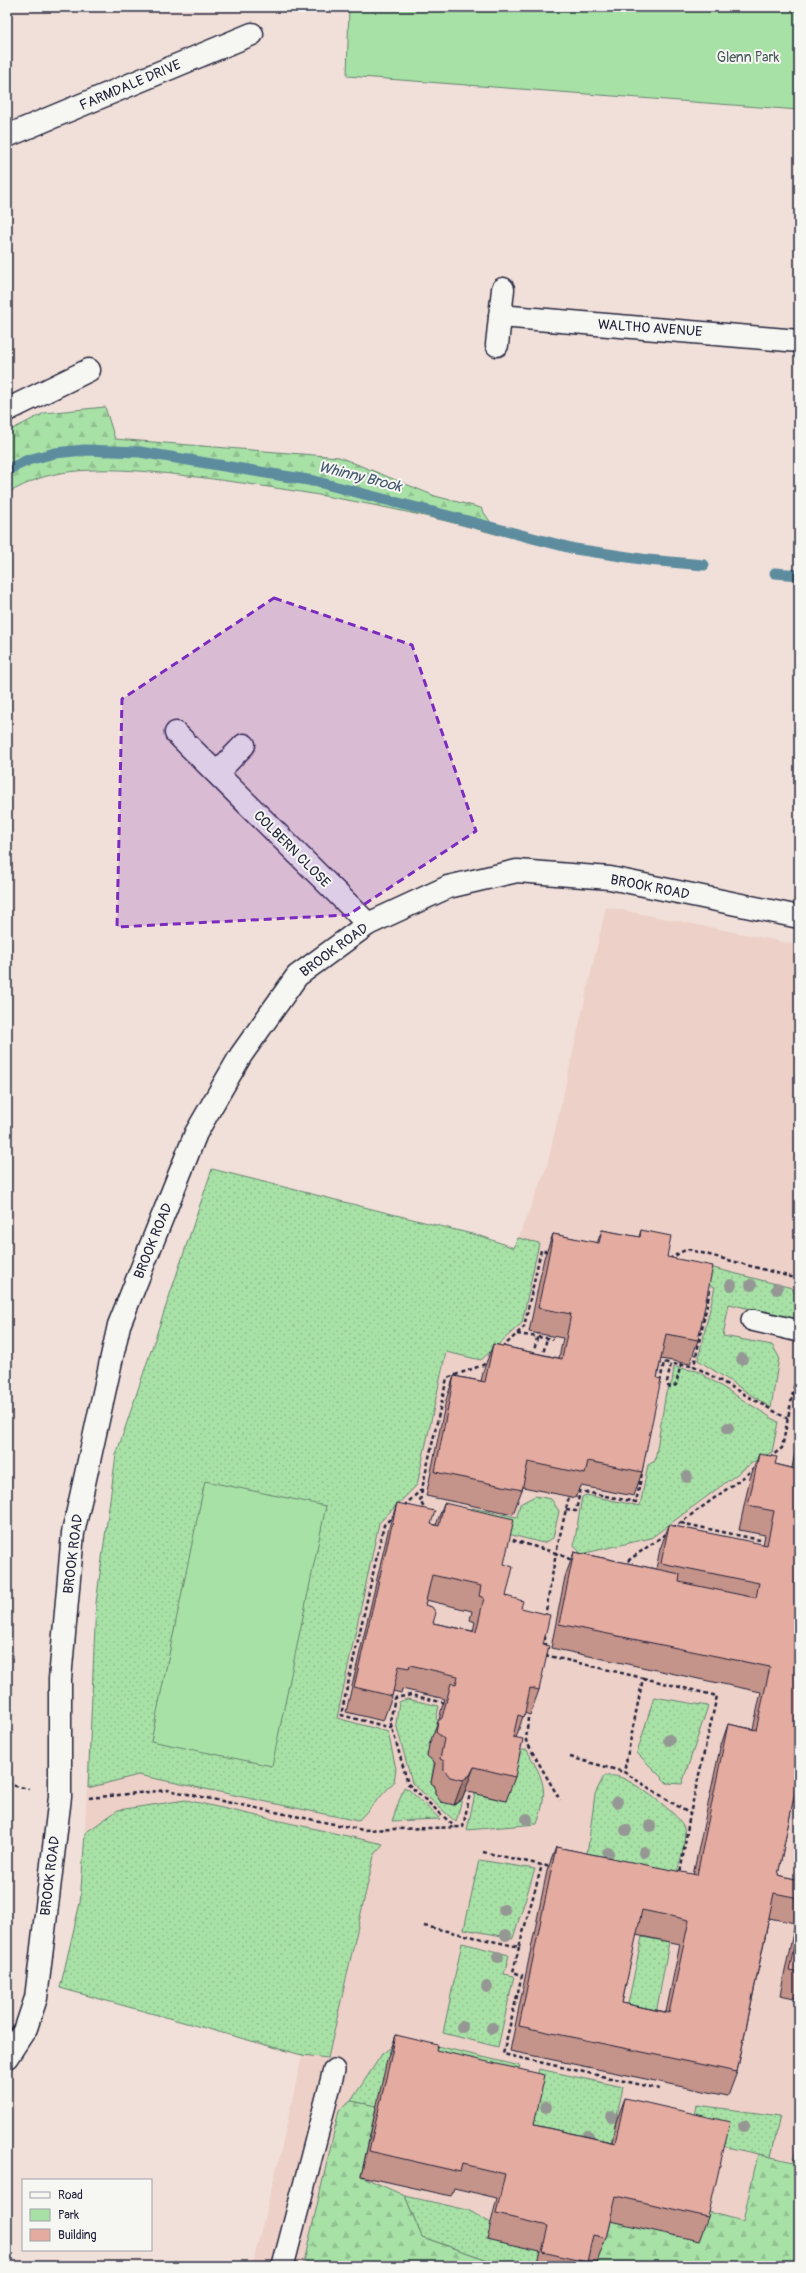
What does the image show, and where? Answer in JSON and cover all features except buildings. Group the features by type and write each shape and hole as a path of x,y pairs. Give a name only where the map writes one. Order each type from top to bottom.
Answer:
{"street":[{"name":"FARMDALE DRIVE","path":"7,136 252,34"},
{"path":"497,345 503,289"},
{"name":"WALTHO AVENUE","path":"500,316 799,341"},
{"path":"7,410 89,370"},
{"name":"COLBERN CLOSE","path":"176,733 368,924"},
{"path":"217,773 244,745"},
{"name":"BROOK ROAD","path":"7,2057 26,2028 36,1998 60,1797 60,1679 73,1533 120,1325 196,1132 241,1055 297,976 368,924 448,887 517,872 610,878 799,917"}],"lane":[{"path":"752,1320 799,1331"},
{"path":"283,2266 334,2070"}],"path":[{"path":"662,1257 669,1259 687,1249 795,1278 799,1286"},
{"path":"500,1349 524,1327 541,1250 555,1254"},
{"path":"694,1366 710,1290"},
{"path":"516,1334 553,1340"},
{"path":"534,1358 538,1334"},
{"path":"540,1360 547,1338"},
{"path":"428,1513 420,1501 447,1378 483,1365 489,1360"},
{"path":"659,1385 664,1362 694,1366 788,1419"},
{"path":"764,1462 782,1448 799,1362"},
{"path":"671,1364 667,1382 668,1386 671,1387 676,1385 681,1363"},
{"path":"615,1565 621,1566 758,1467"},
{"path":"566,1510 576,1511 580,1490 636,1502 642,1471"},
{"path":"400,1509 422,1489"},
{"path":"545,1625 545,1610 569,1496"},
{"path":"392,1728 341,1715 384,1525 395,1514"},
{"path":"681,1523 760,1540"},
{"path":"498,1536 556,1553 581,1564"},
{"path":"545,1632 544,1655 717,1696 690,1814 680,1879"},
{"path":"624,1772 643,1678"},
{"path":"448,1704 410,1694 395,1698 390,1721 408,1784 456,1827"},
{"path":"528,1718 526,1741 560,1800"},
{"path":"570,1757 624,1772 690,1814"},
{"path":"87,1799 168,1790 363,1830 463,1827 470,1793"},
{"path":"483,1852 557,1868"},
{"path":"542,1865 513,1972 522,1975 503,2054 660,2089"},
{"path":"424,1926 519,1947"}],"highlighted area":[{"path":"274,598 412,645 476,831 348,915 117,927 122,699"}],"shaded area":[{"path":"606,907 799,945 799,2266 252,2266 280,2155 302,2056 60,1988 82,1888 96,1603 116,1455 212,1169 484,1237 514,1248 547,1166"}],"green space":[{"name":"Glenn Park","path":"349,7 799,7 799,110 347,76"},
{"path":"105,407 115,439 339,457 435,496 481,508 499,535 463,525 354,501 242,483 144,471 100,470 59,473 40,478 7,493 7,432 44,413"},
{"path":"212,1169 484,1237 514,1248 518,1238 539,1243 522,1323 481,1360 446,1352 417,1485 379,1523 337,1718 388,1732 396,1769 394,1782 358,1821 138,1775 88,1788 96,1603 116,1455"},
{"path":"682,1260 792,1288 799,1304 799,1320 729,1304 723,1336 772,1345 779,1357 771,1408 698,1360 715,1287 670,1276"},
{"path":"674,1367 697,1371 778,1422 772,1452 752,1463 651,1538 581,1554 574,1545 582,1497 586,1495 640,1506 648,1465 655,1461 666,1392 672,1382"},
{"path":"205,1481 326,1506 272,1766 151,1741"},
{"path":"535,1496 551,1499 559,1511 553,1538 543,1543 469,1524 472,1508 517,1517 520,1504"},
{"path":"654,1697 708,1706 682,1784 667,1783 637,1753"},
{"path":"407,1699 439,1706 436,1719 440,1721 431,1783 435,1786 435,1794 462,1799 456,1822 412,1783 396,1724 399,1702"},
{"path":"522,1750 527,1750 541,1778 543,1786 543,1802 537,1824 467,1830 475,1794 506,1801 514,1764"},
{"path":"604,1776 620,1777 629,1781 657,1800 681,1822 685,1834 682,1856 674,1883 585,1870 595,1794"},
{"path":"404,1787 408,1789 440,1819 392,1821"},
{"path":"186,1800 383,1844 374,1856 328,2058 302,2055 60,1988 80,1903 85,1833 118,1810"},
{"path":"479,1860 535,1869 513,1938 464,1929"},
{"path":"642,1937 669,1942 654,2025 625,2018"},
{"path":"462,1943 509,1955 504,1974 514,1976 498,2047 443,2033"},
{"path":"404,2038 520,2066 513,2094 376,2106 351,2101 382,2054"},
{"path":"539,2069 623,2087 606,2167 525,2149 531,2098"},
{"path":"351,2101 376,2106 361,2176 405,2196 422,2237 505,2266 303,2266 339,2110"},
{"path":"697,2105 780,2116 771,2157 691,2139"},
{"path":"799,2136 799,2266 582,2266 584,2259 597,2262 607,2220 705,2211 743,2221 758,2154 793,2162"},
{"path":"405,2196 468,2210 540,2251 536,2266 505,2266 422,2237"}],"waterway":[{"name":"Whinny Brook","path":"7,470 28,460 55,453 84,450 140,452 314,481 575,549 648,560 704,565"},
{"name":"Whinny Brook","path":"775,573 799,575"}]}
